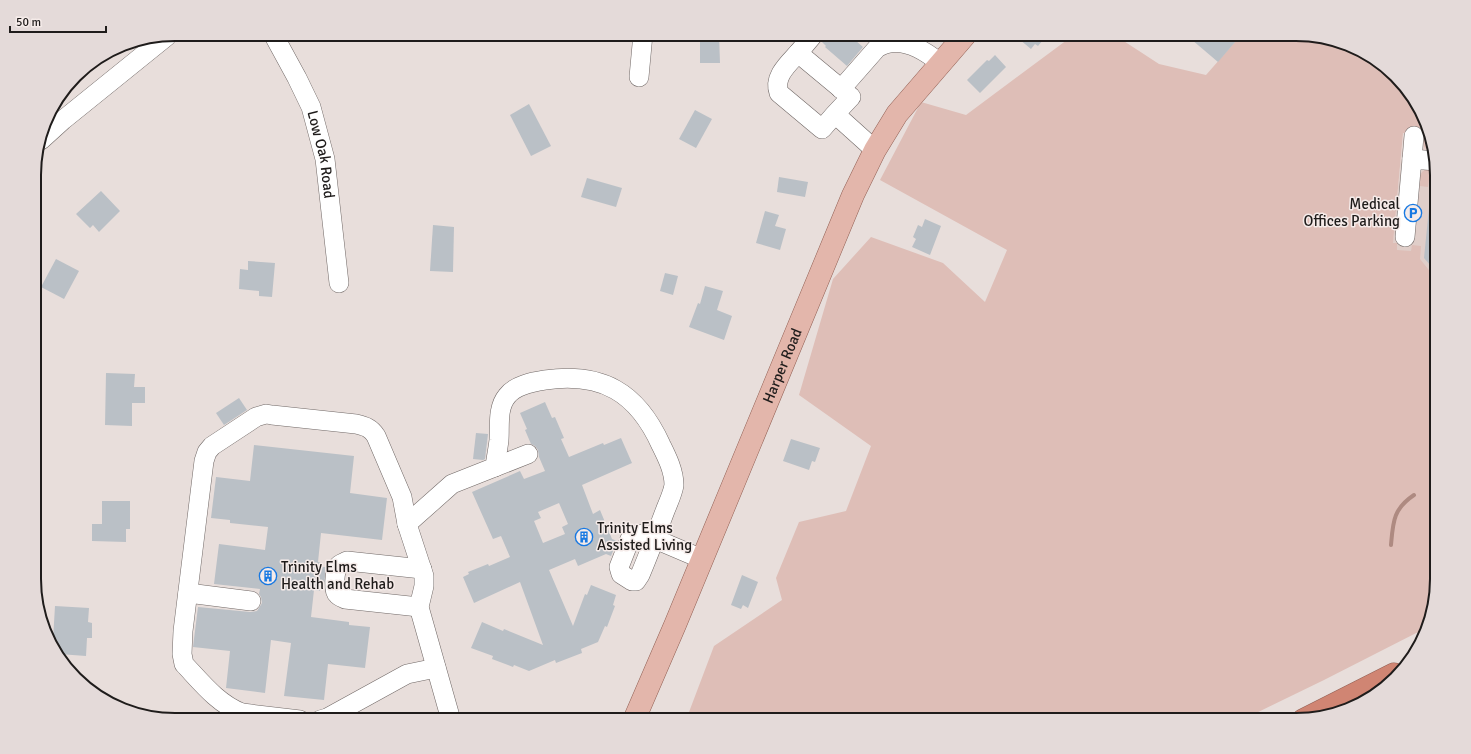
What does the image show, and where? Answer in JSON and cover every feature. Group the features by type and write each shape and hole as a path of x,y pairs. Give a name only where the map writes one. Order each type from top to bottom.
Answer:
{"highway":[{"path":"1323,710 1386,678"}],"main road":[{"name":"Harper Road","path":"637,713 675,625 850,202 874,150 897,114 960,41"}],"street":[{"name":"Low Oak Road","path":"277,41 311,107 325,159 339,283"},
{"path":"639,77 643,41"},
{"path":"798,53 851,97 822,129 779,93 777,81 781,73 808,41"},
{"path":"48,133 160,42"},
{"path":"842,89 877,48 883,44 891,42 902,43 922,50 940,63"},
{"path":"835,114 874,150"},
{"path":"1405,237 1414,136"},
{"path":"1412,159 1429,160"},
{"path":"495,467 499,440 500,414 505,397 515,389 537,381 567,378 593,380 610,387 626,397 645,417 657,435 670,465 674,485 655,538 702,559"},
{"path":"242,713 233,709 218,698 184,664 182,650 204,461 207,452 212,446 256,417 266,414 356,424 368,427 376,436 402,497 407,524 422,568 424,586 419,607 449,713"},
{"path":"407,524 452,484 528,454"},
{"path":"419,607 346,599 338,596 335,593 334,588 337,568 339,565 347,561 422,568"},
{"path":"188,593 251,601"},
{"path":"336,713 407,674 436,668"}],"shaded area":[{"path":"1066,41 1124,41 1159,64 1206,75 1236,41 1304,41 1339,48 1355,55 1391,80 1412,108 1420,124 1427,150 1424,147 1423,135 1403,133 1393,243 1397,243 1397,250 1411,251 1412,245 1421,246 1420,259 1430,272 1430,579 1429,596 1419,631 1256,713 689,713 714,646 782,600 776,578 799,522 846,511 871,446 799,395 833,279 871,237 943,263 985,302 1007,250 880,180 921,102 966,115"},
{"path":"1407,101 1420,124 1429,158 1430,295 1392,251"},
{"path":"1430,169 1430,180 1428,187 1419,185 1422,172"}],"building":[{"path":"700,41 719,41 720,63 700,63"},
{"path":"856,41 863,47 847,66 825,47 826,46 822,42"},
{"path":"1021,41 1042,41 1038,46 1035,44 1031,49"},
{"path":"1193,41 1236,41 1218,62"},
{"path":"995,55 1006,67 980,93 967,80 987,60 989,61"},
{"path":"529,104 551,146 531,156 510,115"},
{"path":"695,110 712,119 696,148 679,139"},
{"path":"779,177 808,182 805,197 777,192"},
{"path":"587,178 622,188 616,207 581,197"},
{"path":"101,191 120,211 99,232 93,225 90,228 76,214"},
{"path":"1429,208 1430,208 1430,265 1424,258"},
{"path":"765,211 779,215 775,226 786,229 780,250 756,243"},
{"path":"925,219 941,226 930,255 912,247 916,239 913,237 918,225 922,227"},
{"path":"433,225 454,227 453,272 430,271"},
{"path":"56,259 79,271 64,299 41,287"},
{"path":"248,261 275,263 272,297 259,296 259,291 239,289 240,269 248,270"},
{"path":"665,273 678,276 673,295 660,291"},
{"path":"705,286 723,291 717,310 732,316 724,340 689,327 698,303 700,304"},
{"path":"106,373 135,374 134,387 145,387 145,403 132,403 132,426 105,425"},
{"path":"239,398 247,410 224,425 216,413"},
{"name":"Trinity Elms Assisted Living","path":"545,402 552,418 555,417 564,438 561,439 569,457 603,443 604,445 621,438 632,463 582,485 593,514 600,510 612,539 617,541 611,556 606,554 578,566 575,559 549,570 573,626 585,594 587,595 591,585 616,595 613,605 615,606 607,627 605,626 598,642 581,649 582,653 556,663 555,660 529,671 492,659 493,656 471,648 482,622 503,631 504,629 543,645 520,582 474,603 463,577 469,574 468,572 488,564 489,566 510,557 501,536 493,539 472,492 520,471 524,479 545,471 539,457 538,450 531,444 525,430 527,429 520,413","holes":["559,503 568,524 562,527 565,534 543,543 534,521 541,518 538,512"]},
{"path":"476,433 488,434 485,459 483,460 473,459"},
{"path":"791,439 820,448 815,462 812,461 809,470 783,461"},
{"name":"Trinity Elms Health and Rehab","path":"254,445 354,456 350,493 387,498 382,540 321,533 318,562 323,563 322,567 326,567 324,586 320,585 320,591 314,590 311,617 349,622 349,625 370,627 365,668 328,664 324,700 284,696 291,643 271,640 265,693 226,688 230,651 193,647 198,607 250,612 257,611 262,603 259,594 260,589 214,584 219,544 265,550 268,527 230,523 230,520 211,518 216,477 250,481"},
{"path":"102,501 130,501 130,529 126,529 126,542 92,541 92,524 102,524"},
{"path":"742,575 758,582 748,608 743,605 741,609 731,605"},
{"path":"55,606 89,608 88,622 92,623 92,638 87,638 86,656 65,654 53,635"}],"waterway":[{"path":"1391,545 1392,529 1395,517 1402,505 1414,495"}],"place":[{"name":"Medical Offices Parking","path":"1413,213"},
{"name":"Trinity Elms Assisted Living","path":"584,537"},
{"name":"Trinity Elms Health and Rehab","path":"268,576"}]}
